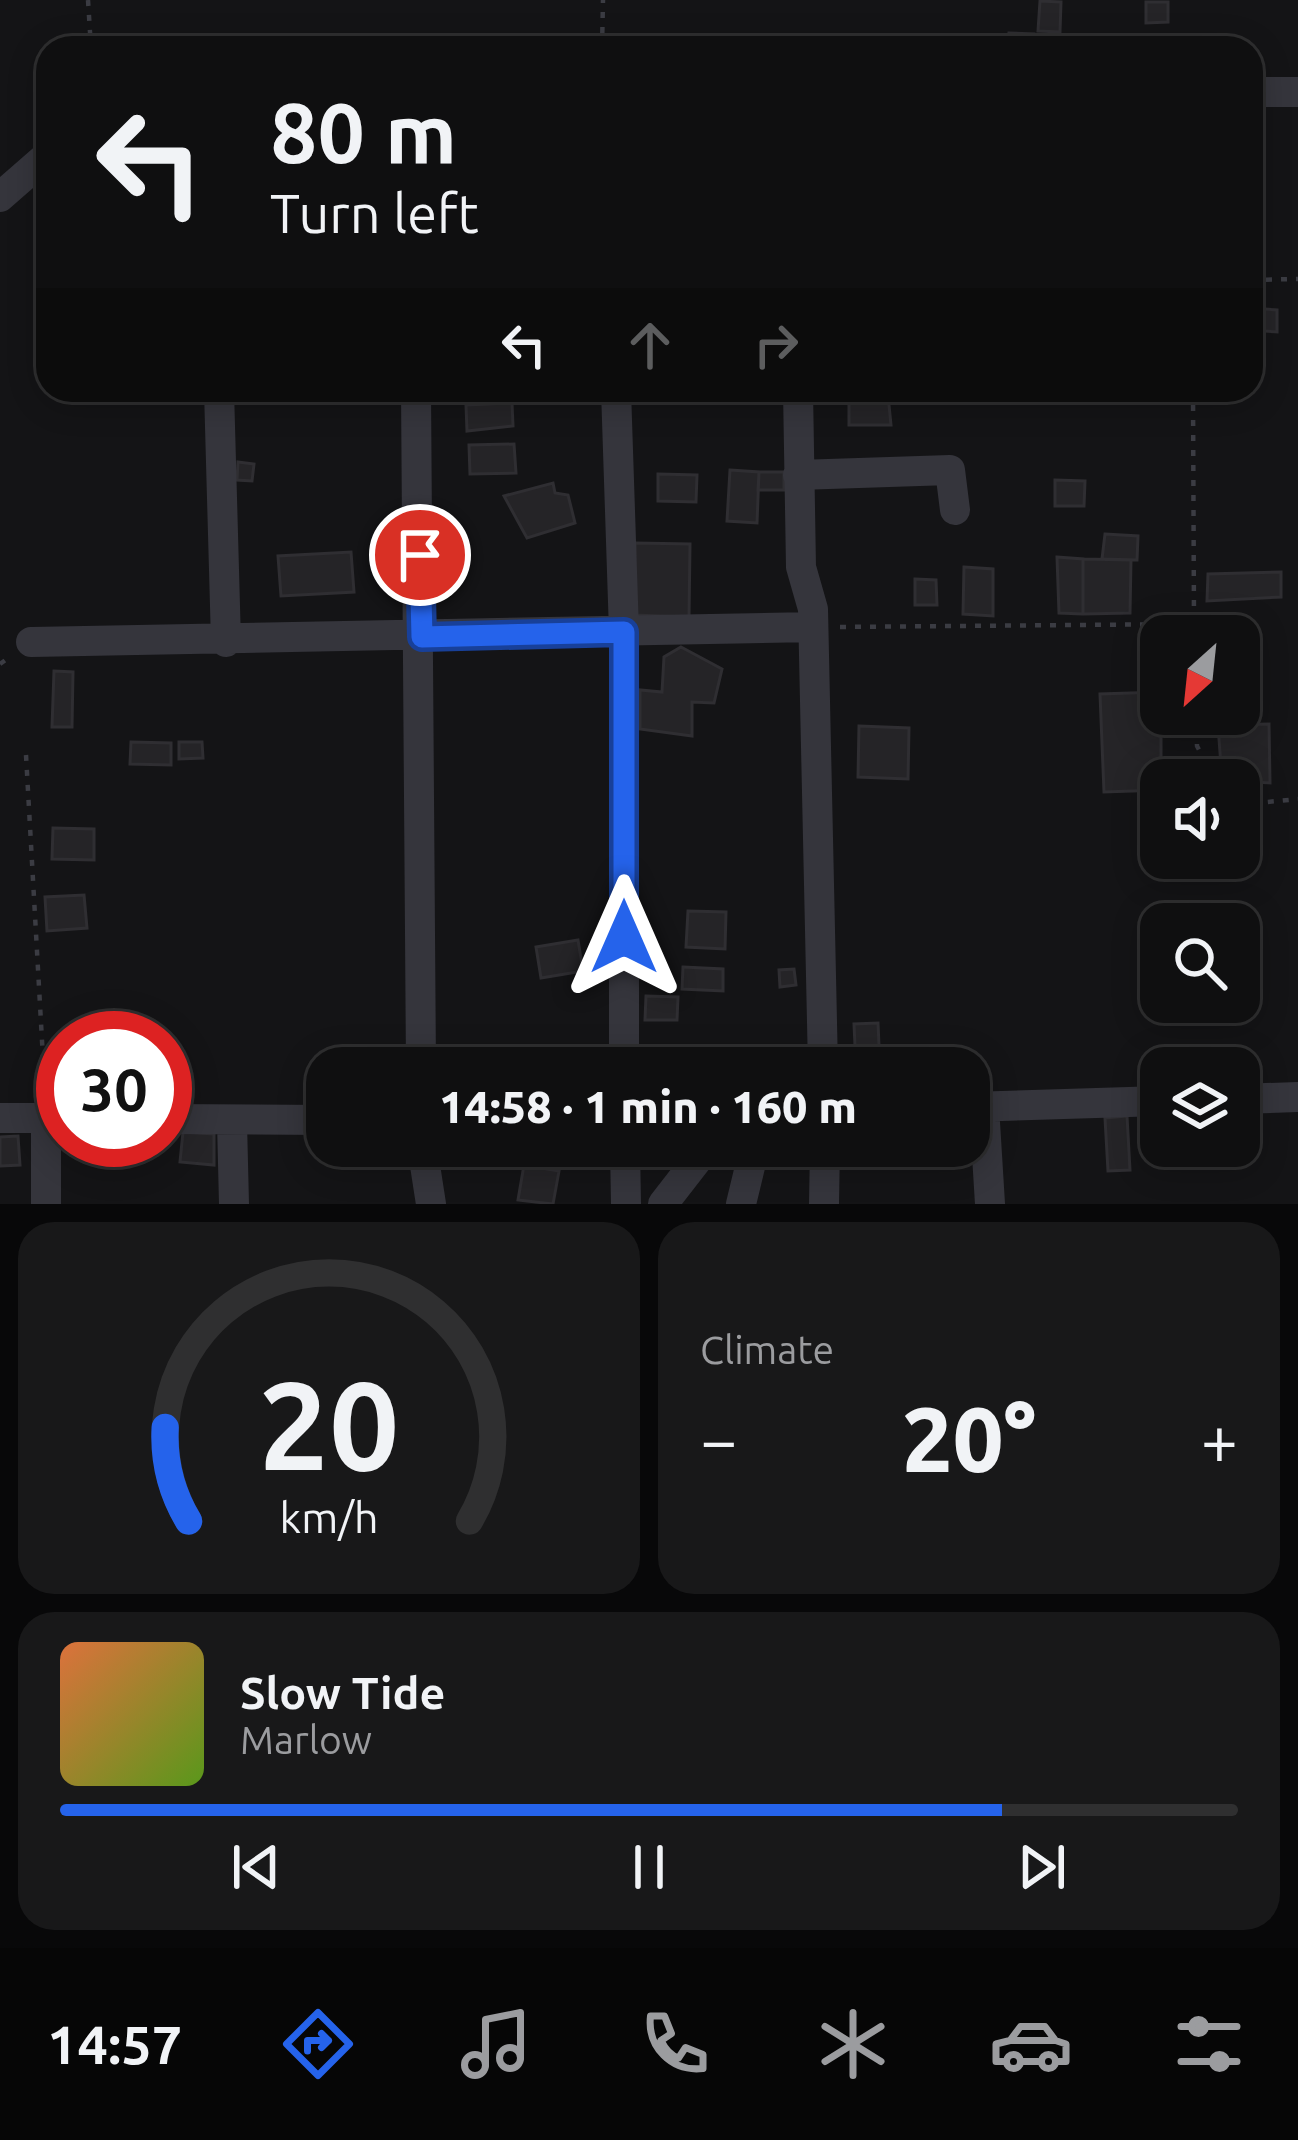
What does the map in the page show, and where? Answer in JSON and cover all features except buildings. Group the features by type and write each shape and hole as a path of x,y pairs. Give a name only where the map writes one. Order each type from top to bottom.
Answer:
{"street":[{"path":"1263,92 1298,92"},
{"path":"0,197 36,166"},
{"path":"219,402 226,642"},
{"path":"416,402 422,637 421,1047"},
{"path":"616,402 624,632 624,1047"},
{"path":"797,402 800,567 813,627 823,1047"},
{"path":"799,476 950,470 955,510"},
{"path":"31,642 226,642 813,627"},
{"path":"1260,1098 1298,1097"},
{"path":"990,1107 1140,1102"},
{"path":"0,1118 36,1118"},
{"path":"192,1120 306,1120"},
{"path":"232,1122 234,1204"},
{"path":"46,1204 49,1167"},
{"path":"425,1167 431,1204"},
{"path":"625,1167 626,1204"},
{"path":"663,1204 692,1167"},
{"path":"741,1204 750,1167"},
{"path":"824,1204 825,1167"},
{"path":"985,1167 990,1204"}],"path":[{"path":"88,0 90,36"},
{"path":"602,36 603,0"},
{"path":"1263,280 1298,280"},
{"path":"1193,402 1194,615"},
{"path":"813,627 1140,624"},
{"path":"26,755 46,1011"},
{"path":"1260,803 1298,800"}],"route":[{"path":"420,555 422,637 624,632 624,937"}]}
